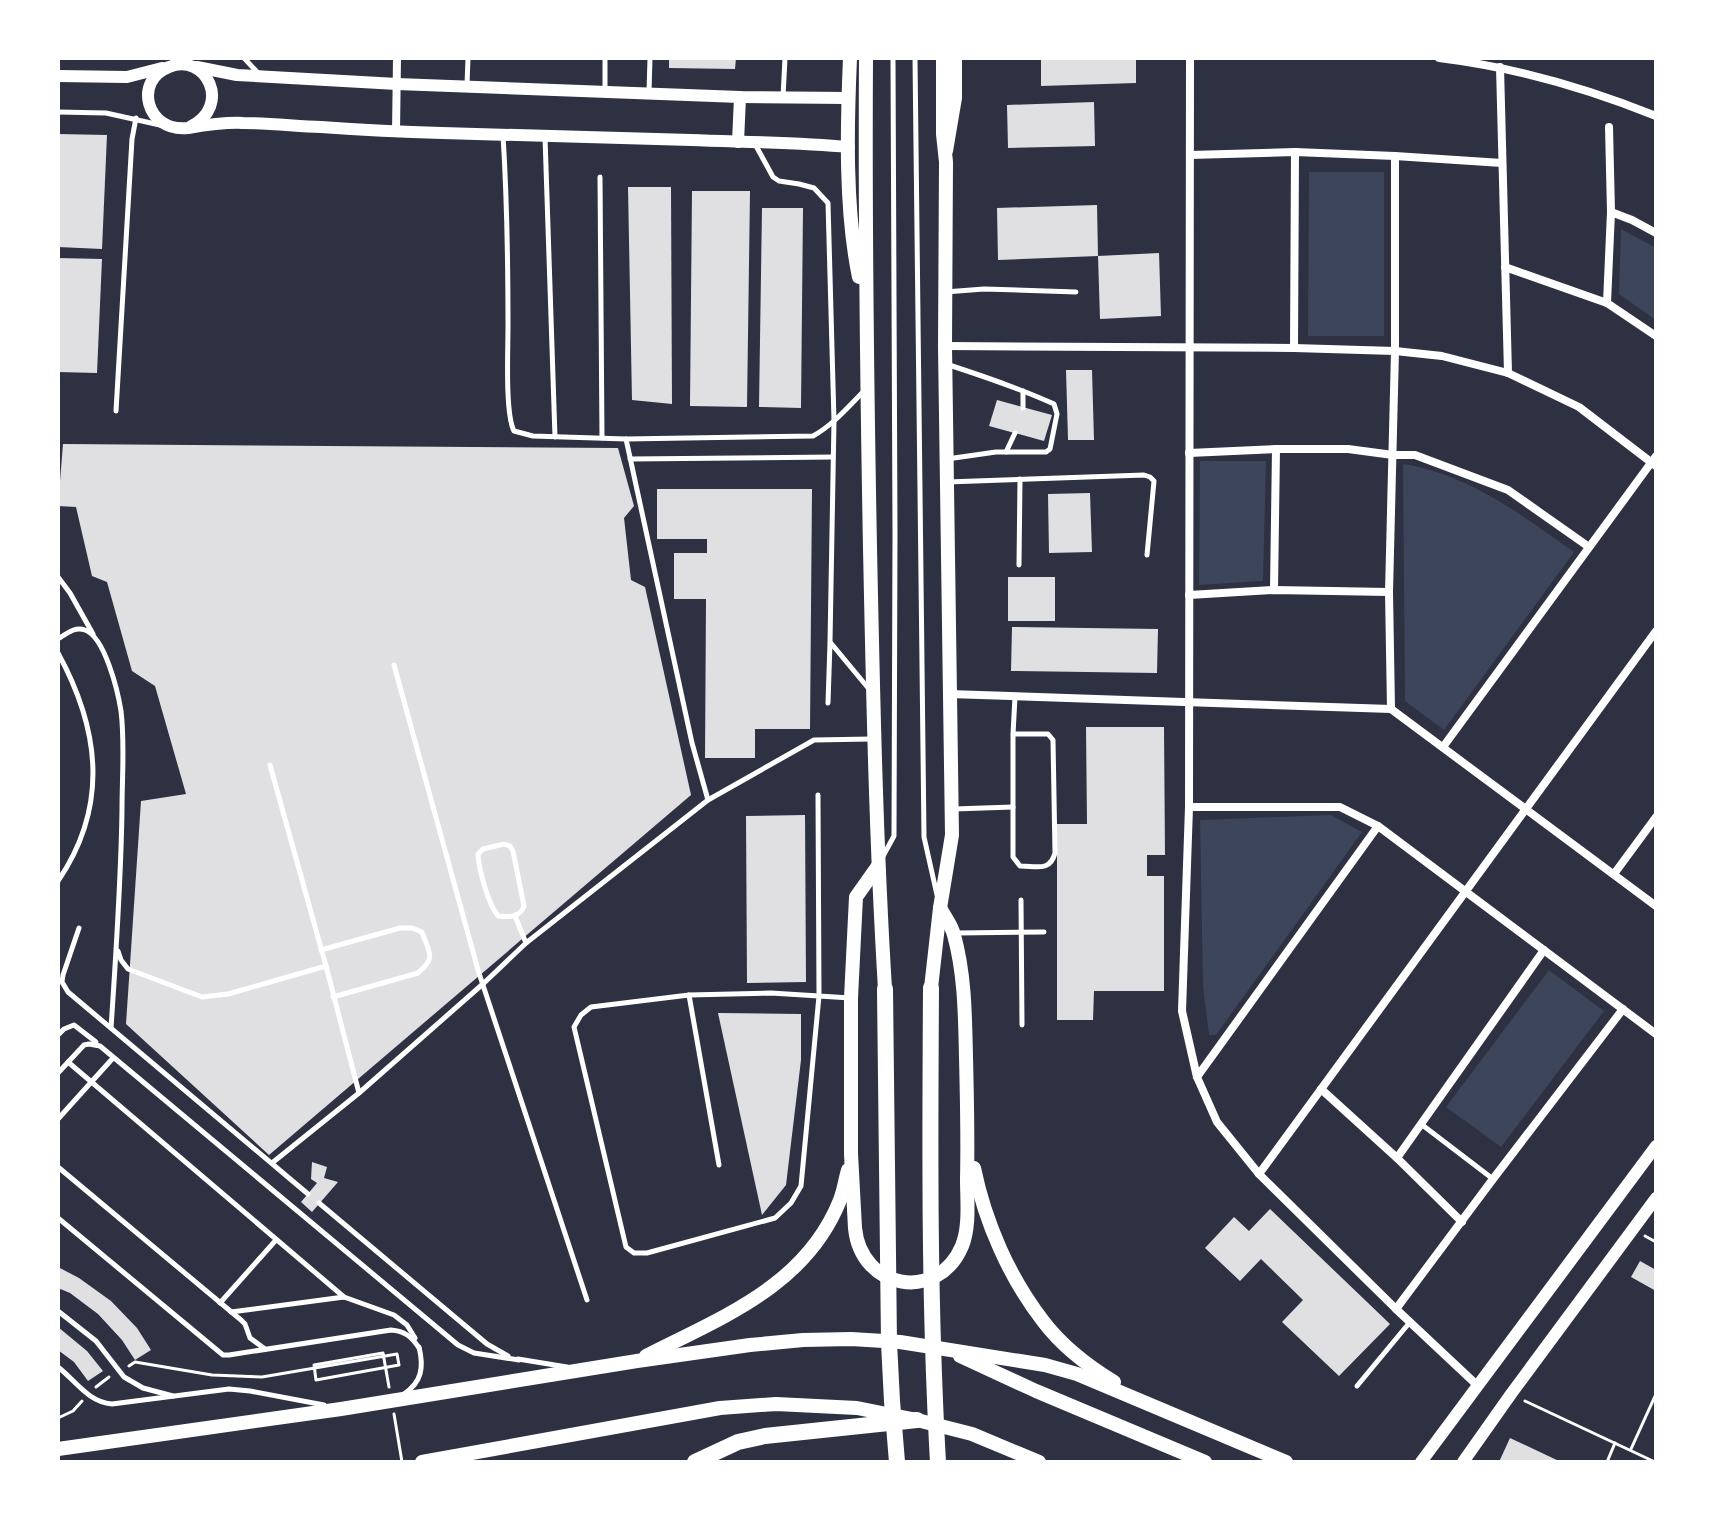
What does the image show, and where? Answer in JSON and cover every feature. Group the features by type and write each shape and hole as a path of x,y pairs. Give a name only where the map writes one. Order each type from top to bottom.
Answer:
{"highway":[{"path":"931,988 930,1261 939,1461"},
{"path":"885,989 889,1343 896,1458"},
{"path":"695,1462 738,1442 765,1436 917,1420"}],"main road":[{"path":"850,58 848,98 852,229 866,309"},
{"path":"866,58 866,309 873,694 885,989"},
{"path":"931,988 952,835 943,58"},
{"path":"946,162 956,98 956,58"},
{"path":"58,76 127,77 180,64 237,75 397,84 848,98"},
{"path":"190,66 200,70 207,78 213,97 206,116 190,127"},
{"path":"161,69 149,91 152,112 159,121 180,129 240,123 396,132 849,147"},
{"path":"738,142 740,97"},
{"path":"878,866 856,897 851,998 851,1154 856,1239 868,1264 895,1281 924,1280 939,1274 954,1261 963,1244 966,1225 968,1139 964,995 954,933 940,908"},
{"path":"968,1139 978,1188 996,1238 1010,1269 1044,1323 1095,1370 1151,1405"},
{"path":"1421,1462 1656,1146"},
{"path":"637,1361 748,1303 792,1271 830,1222 841,1197 851,1154"},
{"path":"1463,1462 1654,1205"},
{"path":"58,1449 341,1409 391,1405 637,1361 750,1345 851,1339 900,1342 1045,1365 1077,1374 1286,1462"},
{"path":"945,1349 1205,1462"},
{"path":"422,1462 720,1408 776,1404 857,1408 917,1420 972,1434 1039,1462"}],"street":[{"path":"396,132 397,58"},
{"path":"1190,58 1189,807 1182,1011 1197,1077 1217,1122 1259,1174 1478,1386"},
{"path":"1439,58 1500,67 1606,96 1656,116"},
{"path":"1500,67 1508,373"},
{"path":"1607,303 1611,212 1609,127"},
{"path":"1190,155 1295,152 1502,163"},
{"path":"1294,348 1295,152"},
{"path":"1391,709 1389,592 1395,351 1395,156"},
{"path":"1611,212 1656,233"},
{"path":"1505,267 1607,303 1656,336"},
{"path":"945,346 1294,348 1395,351 1442,356 1508,373 1579,407 1654,461 1443,747"},
{"path":"1274,590 1276,449"},
{"path":"1189,453 1348,449 1415,455 1508,490 1589,547"},
{"path":"1189,595 1274,590 1389,592"},
{"path":"1259,1174 1656,631"},
{"path":"949,694 1391,709 1656,906"},
{"path":"1189,807 1340,807 1378,826 1656,1034"},
{"path":"1614,874 1656,817"},
{"path":"1197,1077 1378,826"},
{"path":"1397,1158 1544,950"},
{"path":"1396,1309 1623,1009"},
{"path":"1321,1089 1462,1222"}],"lane":[{"path":"244,58 261,76"},
{"path":"467,86 468,58"},
{"path":"605,58 605,91"},
{"path":"649,93 650,58"},
{"path":"783,97 785,59 792,58"},
{"path":"878,866 894,836 893,58"},
{"path":"915,58 924,837 940,908"},
{"path":"58,112 106,113 169,127"},
{"path":"116,411 132,139 136,118"},
{"path":"503,135 510,424 514,431 533,436 626,439 813,436 834,421 867,387"},
{"path":"545,136 555,437"},
{"path":"754,143 773,177 814,188 828,203 834,421 828,703"},
{"path":"600,177 602,438"},
{"path":"944,292 984,289 1076,292"},
{"path":"945,364 1000,381 1054,404 1057,409 1050,449 946,459"},
{"path":"1023,391 1023,408"},
{"path":"1006,452 1015,433"},
{"path":"626,439 689,728 708,800"},
{"path":"630,459 833,457"},
{"path":"946,482 1150,477 1154,481 1147,555"},
{"path":"1019,565 1020,479"},
{"path":"58,577 95,636 114,680 121,710 121,843 111,1028"},
{"path":"58,639 77,628 95,636"},
{"path":"830,642 873,694"},
{"path":"58,653 82,708 94,775 87,823 79,846 58,881"},
{"path":"394,665 478,970 587,1300"},
{"path":"1013,734 1048,734 1053,740 1055,853 1052,863 1047,866 1020,866 1013,857 1013,734 1015,696"},
{"path":"272,1163 359,1093 526,943 708,800 814,740 874,739"},
{"path":"270,765 359,1093"},
{"path":"818,795 819,996 801,1186 791,1203 775,1218 647,1253 634,1253 626,1247 574,1027 581,1015 591,1007 689,995 771,993 819,996 851,998"},
{"path":"951,809 1013,807"},
{"path":"504,844 513,851 524,906 515,916 498,916 494,911 478,860 478,854 483,849 504,844"},
{"path":"1021,900 1022,1025"},
{"path":"515,916 526,943"},
{"path":"79,928 63,975 62,982 68,992 308,1194"},
{"path":"321,950 400,928 412,928 422,932 430,957 428,964 418,973 333,997"},
{"path":"954,933 1044,932"},
{"path":"116,946 128,969 202,997 228,994 326,966"},
{"path":"689,995 719,1165"},
{"path":"58,1035 74,1025 458,1345 474,1353 567,1367 596,1368"},
{"path":"58,1073 84,1045 100,1046"},
{"path":"58,1119 113,1058"},
{"path":"68,1062 344,1297 386,1311 401,1320 419,1348 421,1374 416,1383 391,1405"},
{"path":"1421,1124 1493,1179"},
{"path":"58,1167 245,1324 250,1338 265,1349"},
{"path":"319,1203 487,1344 501,1354 519,1360"},
{"path":"58,1218 217,1352 229,1355 391,1330 410,1336 419,1348"},
{"path":"220,1303 276,1240"},
{"path":"231,1312 344,1297"},
{"path":"58,1311 96,1341 119,1371 134,1384 178,1397"},
{"path":"1357,1386 1410,1322"},
{"path":"58,1367 88,1395 103,1404 229,1389 341,1409"}],"path":[{"path":"212,1375 262,1377 397,1354 399,1365 376,1369 316,1380 314,1365 383,1353 391,1405 402,1462"},
{"path":"1511,1394 1655,1462"},
{"path":"1630,1450 1656,1394"},
{"path":"1607,1462 1615,1443"}],"shaded area":[{"path":"1309,172 1384,172 1384,336 1308,336"},
{"path":"1621,229 1656,248 1656,320 1619,294"},
{"path":"1200,461 1266,461 1263,581 1199,585"},
{"path":"1403,464 1427,469 1472,486 1574,552 1444,730 1405,701"},
{"path":"1331,815 1362,832 1216,1035 1209,1035 1203,987 1200,820"},
{"path":"1549,970 1604,1011 1501,1147 1446,1107"}],"building":[{"path":"669,58 736,58 735,69 669,68"},
{"path":"1041,58 1136,58 1136,83 1041,86"},
{"path":"1094,102 1095,146 1008,148 1007,105"},
{"path":"58,134 107,135 102,249 58,247"},
{"path":"628,187 671,187 672,404 632,400"},
{"path":"692,191 750,191 747,407 690,406"},
{"path":"1097,205 1098,256 998,260 997,208"},
{"path":"762,208 803,208 801,408 759,407"},
{"path":"1159,253 1161,316 1100,319 1098,256"},
{"path":"58,258 102,259 97,373 58,372"},
{"path":"1066,370 1092,370 1094,440 1068,440"},
{"path":"997,400 1052,415 1044,441 989,426"},
{"path":"63,444 618,448 634,506 624,518 631,580 645,587 691,795 269,1155 126,1024 141,801 186,794 155,686 132,671 107,582 92,576 76,507 58,506"},
{"path":"657,489 812,489 810,729 755,729 755,758 705,758 706,599 674,599 674,553 707,553 707,539 657,539"},
{"path":"1090,493 1092,552 1049,553 1048,494"},
{"path":"1008,577 1055,577 1055,621 1008,621"},
{"path":"1012,627 1158,629 1157,673 1011,671"},
{"path":"1086,727 1164,727 1165,855 1147,855 1147,876 1164,876 1164,991 1094,991 1093,1020 1057,1020 1057,824 1087,824"},
{"path":"805,815 806,982 747,983 746,816"},
{"path":"718,1013 801,1014 801,1060 786,1185 762,1215"},
{"path":"312,1162 327,1167 324,1178 338,1182 312,1212 301,1202 317,1183 311,1179"},
{"path":"1270,1209 1390,1324 1339,1376 1282,1322 1303,1300 1261,1259 1240,1281 1205,1248 1234,1217 1249,1231"},
{"path":"1640,1261 1656,1270 1656,1291 1631,1277"},
{"path":"58,1267 111,1301 137,1328 151,1350 135,1360 122,1340 98,1314 58,1288"},
{"path":"58,1327 87,1351 103,1371 88,1381 74,1362 58,1350"},
{"path":"1510,1438 1561,1462 1499,1462"}]}
